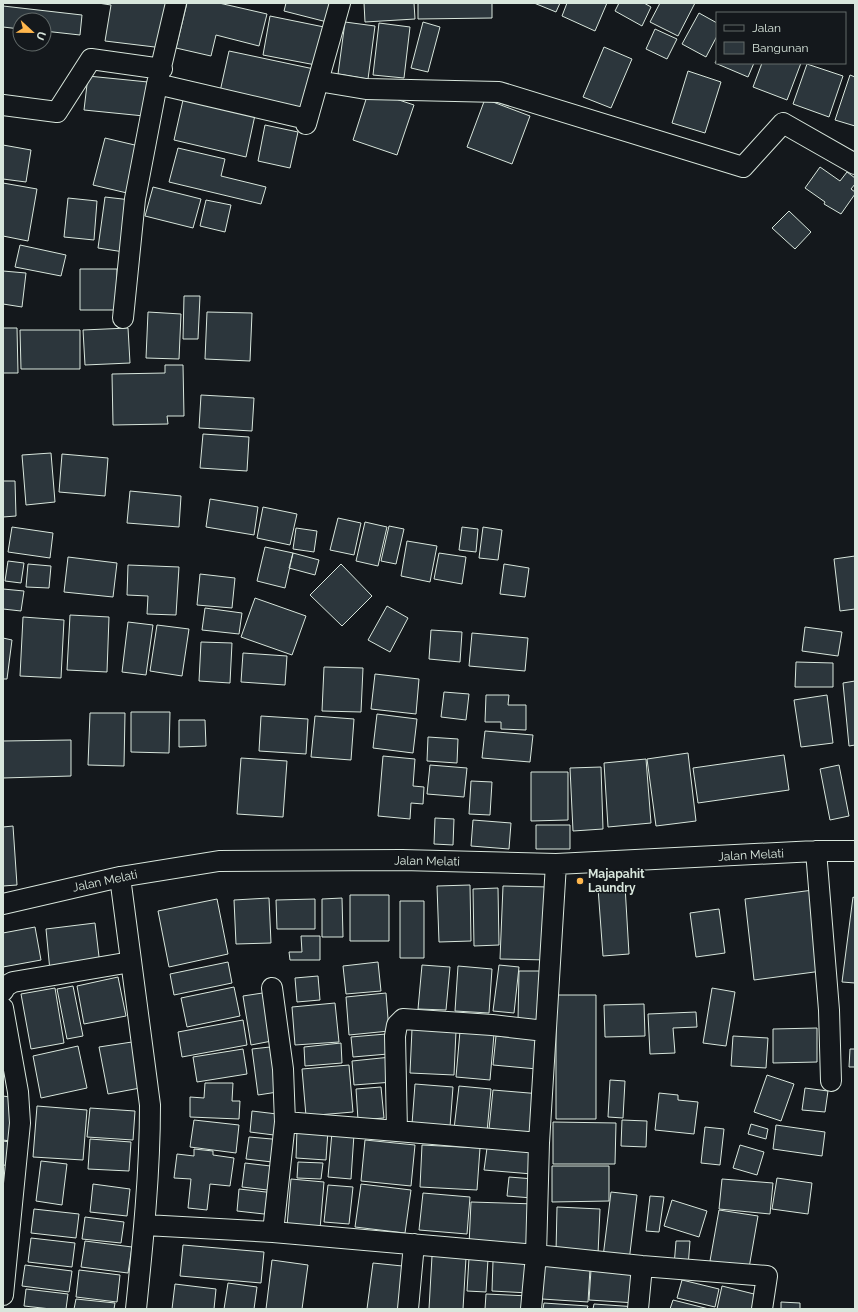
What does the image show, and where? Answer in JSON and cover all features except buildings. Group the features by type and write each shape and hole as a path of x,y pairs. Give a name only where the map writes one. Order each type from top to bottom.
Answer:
{"street":[{"path":"123,318 135,199 176,3"},
{"path":"3,105 57,112 91,59 160,77 307,121 340,3"},
{"path":"318,81 366,89 499,92 743,167 783,122 855,164"},
{"path":"816,851 829,1010 831,1081"},
{"name":"Jalan Melati","path":"3,904 120,877 219,861 402,860 556,864 742,856 816,851 855,851"},
{"path":"530,1309 536,1255 539,1143 556,864"},
{"path":"120,877 150,1105 150,1139 145,1225 136,1309"},
{"path":"3,991 6,986 13,982 131,962"},
{"path":"272,988 283,1069 285,1122 273,1232"},
{"path":"3,1008 18,1092 20,1123 3,1295"},
{"path":"397,1131 394,1036 397,1025 403,1019 492,1025 545,1031"},
{"path":"285,1122 539,1143"},
{"path":"145,1225 273,1232 767,1276 762,1309"},
{"path":"408,1309 414,1244"},
{"path":"638,1309 642,1266"}],"place":[{"name":"Majapahit Laundry","path":"580,881"}]}
